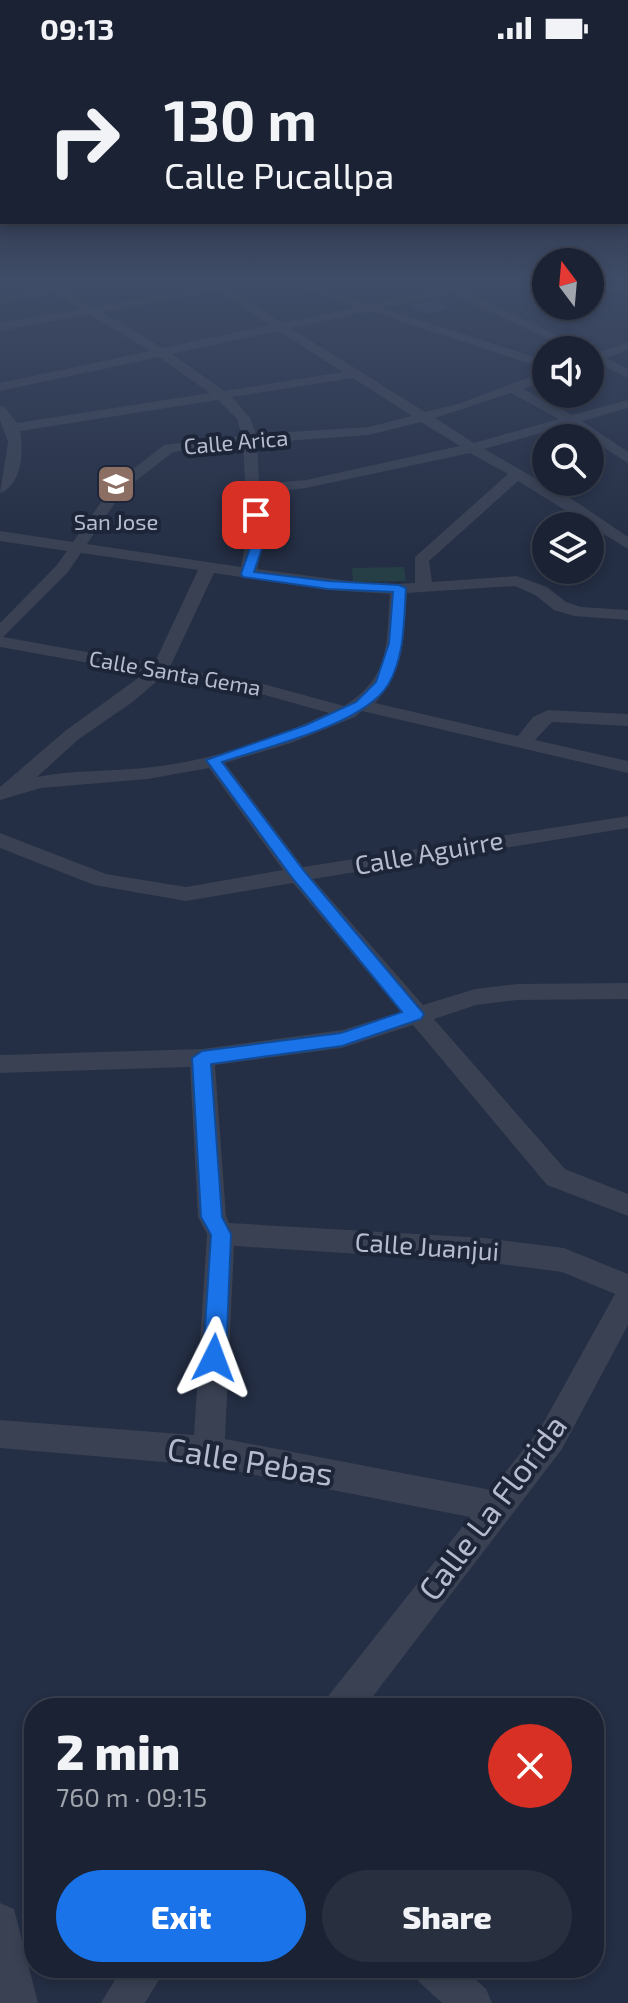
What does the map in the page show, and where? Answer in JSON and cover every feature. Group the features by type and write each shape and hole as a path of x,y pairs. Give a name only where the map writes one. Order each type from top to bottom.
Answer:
{"street":[{"path":"0,387 84,369"},
{"path":"180,369 219,395 244,420 251,439 256,548 247,574"},
{"path":"348,369 628,544"},
{"path":"12,428 356,374"},
{"name":"Calle Arica","path":"0,633 62,569 118,488 159,453 184,445 353,434 463,407 532,380"},
{"path":"510,387 574,422 628,459"},
{"path":"253,489 306,484 335,475 472,448 574,422 628,404"},
{"path":"0,410 12,428 6,463 11,477 0,489"},
{"path":"424,586 421,560 518,473"},
{"path":"0,536 328,585 399,588 517,581 541,591 560,606 580,612 628,615"},
{"path":"6,791 79,730 125,700 159,670 168,658 207,569"},
{"path":"6,791 75,777 170,771 297,733 354,709 374,695 390,664 396,643 399,588"},
{"name":"Calle Santa Gema","path":"0,642 256,687 628,767"},
{"path":"523,742 548,716 628,720"},
{"path":"213,760 298,875 556,1177 628,1205"},
{"name":"Calle Aguirre","path":"0,840 102,880 186,894 500,840 628,822"},
{"path":"0,1064 202,1058 342,1039 475,997 517,992 628,991"},
{"path":"202,1058 212,1217 221,1234 209,1451"},
{"name":"Calle Juanjui","path":"221,1234 501,1252 564,1260 628,1287"},
{"name":"Calle La Florida","path":"350,1698 551,1439 628,1297"},
{"name":"Calle Pebas","path":"0,1434 209,1451 497,1507"},
{"path":"0,1923 18,2003"},
{"path":"121,2003 139,1978"},
{"path":"444,1978 472,2003"}],"shaded area":[{"path":"404,567 406,581 353,582 352,568"}],"place":[{"name":"San Jose","path":"116,484"}],"route":[{"path":"214,1358 221,1234 212,1217 202,1058 342,1039 415,1014 298,875 213,760 311,728 361,705 382,684 396,643 399,588 380,590 247,574 256,548 256,515"}]}
